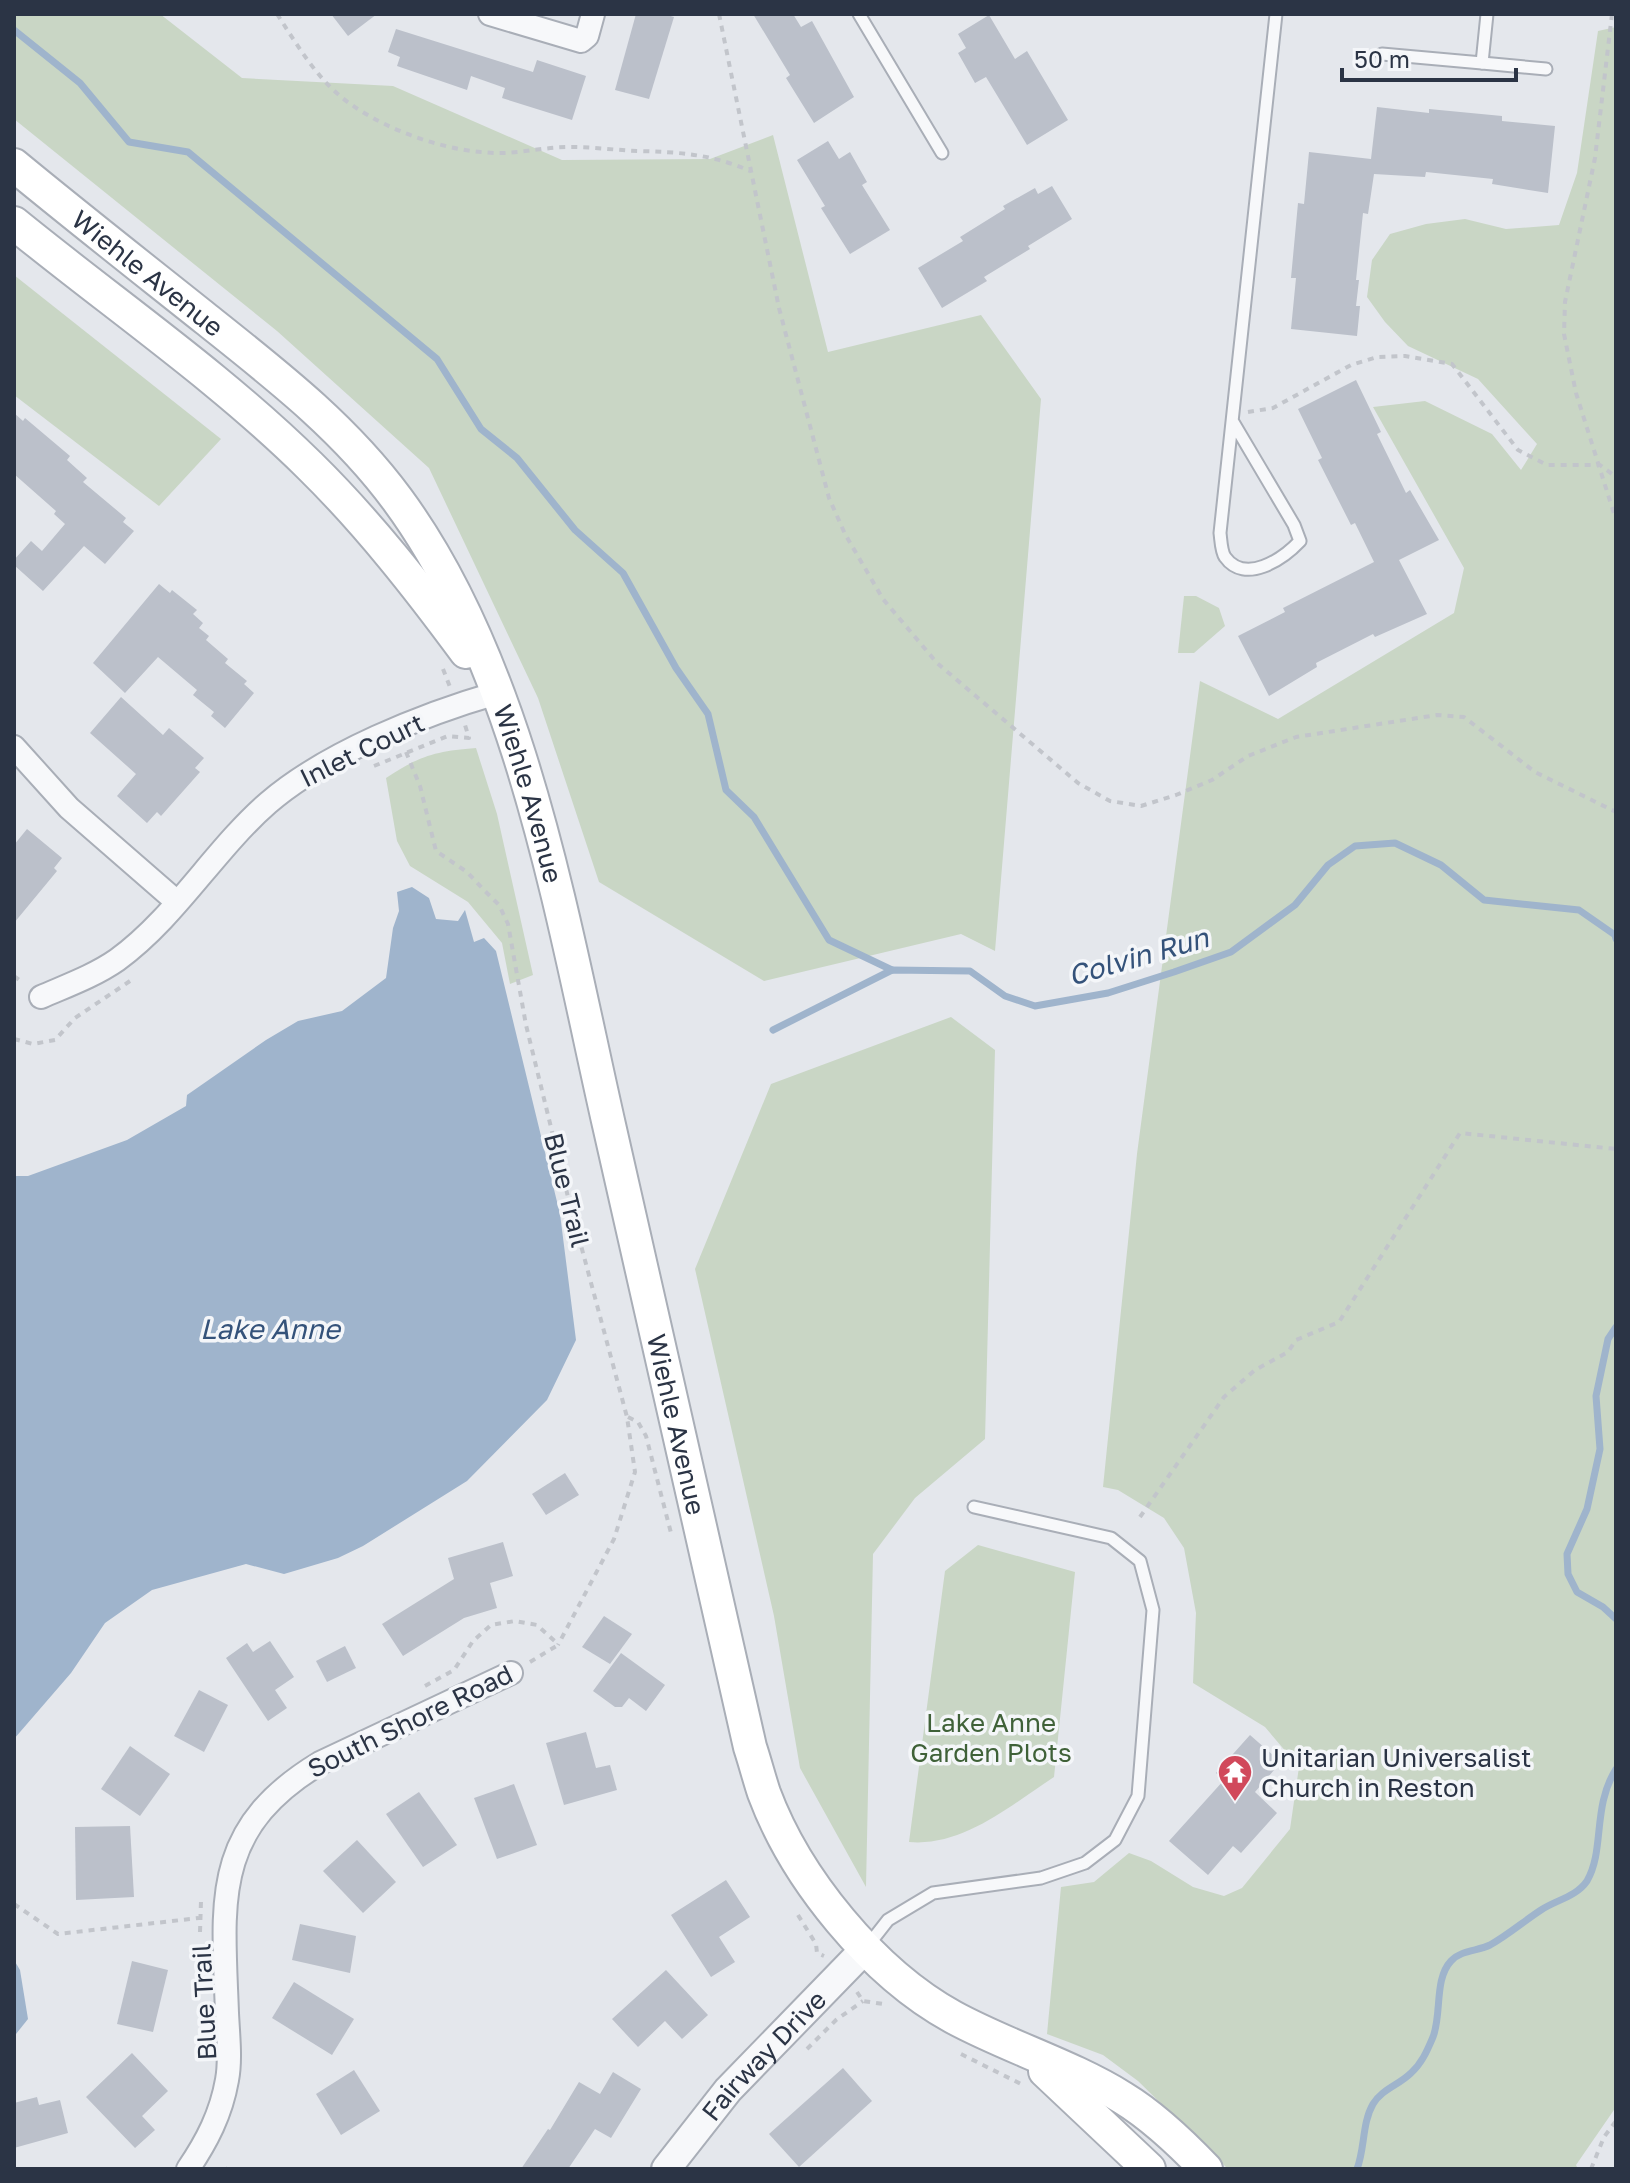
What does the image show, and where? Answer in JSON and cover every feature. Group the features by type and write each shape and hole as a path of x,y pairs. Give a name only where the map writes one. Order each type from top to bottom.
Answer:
{"main road":[{"name":"Wiehle Avenue","path":"14,165 278,375 352,444 396,497 433,553 464,614 497,693 526,781 562,917 750,1747 764,1794 780,1829 805,1871 866,1948 891,1973 952,2016 1124,2099 1206,2169"},
{"name":"Wiehle Avenue","path":"14,223 243,406 310,466 389,552 497,693"},
{"name":"Wiehle Avenue","path":"1022,2051 1149,2169"}],"street":[{"path":"490,14 581,41 587,36 593,14"},
{"name":"Inlet Court","path":"41,997 115,961 177,902 239,830 286,789 332,760 457,705 497,693"},
{"path":"14,747 69,808 177,902"},
{"name":"South Shore Road","path":"189,2169 208,2140 221,2109 228,2079 223,1911 227,1880 237,1850 252,1823 271,1799 320,1763 511,1673"},
{"name":"Fairway Drive","path":"666,2169 728,2090 866,1948"}],"lane":[{"path":"859,14 942,153"},
{"path":"1233,418 1300,541 1289,553 1252,571 1237,569 1223,556 1220,533 1276,14"},
{"path":"1482,63 1487,14"},
{"path":"1382,54 1546,69"},
{"path":"866,1948 888,1920 933,1893 1041,1878 1085,1863 1115,1840 1138,1796 1153,1610 1140,1561 1111,1538 974,1507"}],"path":[{"path":"277,14 312,67 349,103 393,127 427,140 467,150 502,153 569,147 695,153 725,159 750,171"},
{"path":"719,14 779,308 829,498 845,534 883,599 937,663 1078,783 1110,801 1141,806 1176,795 1212,780 1248,756 1296,737 1437,715 1464,717 1535,772 1616,812"},
{"path":"1612,14 1595,158 1565,302 1564,334 1576,393 1616,520"},
{"path":"1233,418 1273,408 1351,365 1377,357 1405,356 1452,364 1518,450 1547,465 1600,465 1616,477"},
{"path":"441,664 457,705"},
{"name":"Blue Trail","path":"406,752 420,786 436,851 467,872 499,905 508,924 526,1025 557,1154 627,1417 635,1472 614,1539 558,1645"},
{"path":"1140,1517 1224,1397 1255,1370 1288,1352 1296,1340 1339,1322 1460,1133 1616,1149"},
{"name":"South Shore Road","path":"511,1673 558,1645"},
{"name":"Blue Trail","path":"14,1904 58,1934 199,1918 200,1933"},
{"path":"841,1974 863,2001 882,2003 893,2011"},
{"path":"949,2048 1026,2087"},
{"path":"1591,2169 1604,2137 1616,2121"}],"green space":[{"path":"14,14 160,14 242,78 393,86 562,160 710,159 773,135 828,352 981,315 1041,399 995,951 961,934 764,981 599,882 538,698 429,468 277,331 14,119"},
{"path":"1616,27 1616,2107 1576,2165 1578,2169 1228,2169 1138,2081 1103,2055 1047,2034 1061,1887 1094,1882 1129,1853 1151,1861 1193,1887 1224,1896 1242,1888 1290,1829 1299,1767 1265,1727 1193,1683 1196,1613 1184,1548 1164,1518 1118,1490 1103,1487 1137,1154 1200,681 1278,719 1454,613 1464,568 1373,407 1425,401 1492,434 1521,470 1537,444 1478,379 1408,346 1385,322 1367,297 1372,260 1390,234 1426,224 1465,219 1506,229 1559,225 1577,173 1598,31"},
{"path":"14,275 221,439 159,506 14,395"},
{"path":"1184,596 1196,596 1219,608 1225,626 1194,653 1178,653"},
{"path":"476,748 497,814 533,975 510,984 502,943 468,902 410,866 397,841 386,778 428,756"},
{"path":"951,1017 995,1050 985,1439 915,1498 873,1554 866,1887 800,1768 774,1616 695,1269 771,1084"},
{"name":"Lake Anne Garden Plots","path":"978,1545 1075,1572 1054,1777 967,1831 929,1842 909,1842 945,1571"}],"water":[{"name":"Lake Anne","path":"412,887 429,898 436,919 458,921 465,910 474,942 484,938 496,951 560,1214 576,1340 547,1400 467,1481 363,1546 338,1558 284,1574 246,1564 152,1590 105,1623 71,1673 14,1739 14,1176 28,1176 127,1140 186,1106 187,1095 266,1040 298,1021 342,1011 386,978 393,928 399,911 397,892"},
{"path":"14,1960 20,1970 28,2019 16,2034"}],"building":[{"path":"331,14 377,14 348,36"},
{"path":"636,14 674,17 649,99 615,90"},
{"path":"753,14 793,14 801,27 812,21 854,97 814,123 786,78 790,75"},
{"path":"989,15 1015,59 1027,51 1068,120 1027,145 986,77 975,83 958,53 966,48 958,34"},
{"path":"396,29 533,72 537,60 586,76 572,120 502,98 505,88 471,76 467,90 397,66 400,57 388,52"},
{"path":"1377,107 1502,116 1502,121 1555,126 1548,193 1492,184 1493,179 1426,172 1425,177 1374,174 1368,214 1363,213 1356,280 1359,280 1356,306 1360,306 1357,336 1291,329 1296,278 1291,278 1298,203 1304,204 1309,152 1371,159"},
{"path":"828,141 839,159 850,152 867,182 862,185 890,230 850,254 821,208 825,206 797,160"},
{"path":"1052,186 1072,219 984,277 987,281 942,308 918,268 963,241 960,237 1005,209 1003,206 1035,188 1038,194"},
{"path":"1356,380 1381,432 1377,434 1406,493 1410,490 1439,540 1399,560 1427,614 1375,637 1373,634 1316,663 1317,667 1269,696 1238,636 1285,612 1283,608 1374,562 1318,460 1322,458 1298,409"},
{"path":"14,413 23,421 25,418 70,456 67,460 87,478 83,482 126,518 123,522 134,531 105,564 84,546 43,591 14,565 14,560 31,541 42,551 65,524 54,514 56,511 14,474"},
{"path":"159,584 197,610 193,614 203,623 199,628 209,636 206,640 228,659 225,663 247,681 244,684 254,693 225,728 211,716 214,712 193,695 197,690 158,657 125,693 93,663"},
{"path":"121,697 163,735 169,728 204,758 195,768 200,772 161,816 157,812 147,823 117,796 136,774 90,733"},
{"path":"27,829 62,858 54,868 57,871 14,923 14,845"},
{"path":"565,1473 579,1495 546,1515 532,1494"},
{"path":"503,1542 513,1576 490,1583 497,1608 464,1618 403,1656 382,1624 454,1579 448,1558"},
{"path":"604,1616 632,1634 610,1664 582,1647"},
{"path":"270,1641 294,1677 275,1690 287,1708 268,1721 226,1658 247,1643 253,1652"},
{"path":"345,1646 356,1668 327,1682 316,1661"},
{"path":"621,1653 665,1685 646,1711 629,1698 622,1707 615,1707 593,1691"},
{"path":"199,1690 228,1705 204,1752 174,1736"},
{"path":"586,1732 596,1768 610,1765 617,1790 564,1805 546,1743"},
{"name":"Unitarian Universalist Church in Reston","path":"1250,1735 1281,1762 1255,1792 1277,1813 1241,1853 1233,1846 1208,1875 1169,1841 1224,1780 1216,1773"},
{"path":"130,1746 170,1774 140,1816 101,1789"},
{"path":"514,1784 537,1845 497,1859 474,1798"},
{"path":"419,1792 457,1845 423,1867 386,1814"},
{"path":"130,1826 134,1897 76,1900 75,1827"},
{"path":"357,1840 396,1882 363,1913 323,1871"},
{"path":"726,1880 750,1917 719,1937 735,1962 711,1977 671,1915"},
{"path":"300,1924 356,1936 350,1973 292,1960"},
{"path":"132,1961 168,1970 153,2032 117,2024"},
{"path":"666,1970 708,2015 682,2039 665,2021 638,2047 612,2019"},
{"path":"294,1982 354,2019 332,2055 272,2018"},
{"path":"132,2053 168,2091 142,2116 155,2130 135,2148 86,2097"},
{"path":"843,2068 872,2101 799,2167 769,2134"},
{"path":"354,2070 380,2111 341,2135 316,2094"},
{"path":"613,2072 641,2089 611,2138 595,2129 568,2169 521,2169 550,2130 579,2082 600,2094"},
{"path":"37,2097 39,2105 60,2100 68,2133 14,2148 14,2103"}],"waterway":[{"path":"14,30 80,83 129,142 188,152 437,359 481,429 517,458 575,530 623,573 676,668 708,714 726,790 754,817 829,940 892,970"},
{"name":"Colvin Run","path":"773,1030 892,970 970,971 1005,996 1035,1006 1108,993 1231,952 1295,905 1328,865 1355,846 1395,843 1441,865 1484,900 1579,910 1615,935 1616,939"},
{"path":"1616,1327 1608,1339 1596,1396 1600,1449 1587,1509 1567,1554 1568,1574 1577,1592 1603,1607 1616,1619"},
{"path":"1357,2169 1373,2104 1415,2069 1429,2047 1436,2028 1442,1977 1451,1961 1490,1945 1541,1910 1572,1895 1587,1881 1596,1856 1604,1798 1616,1769"}],"place":[{"name":"Unitarian Universalist Church in Reston","path":"1235,1803"}]}
